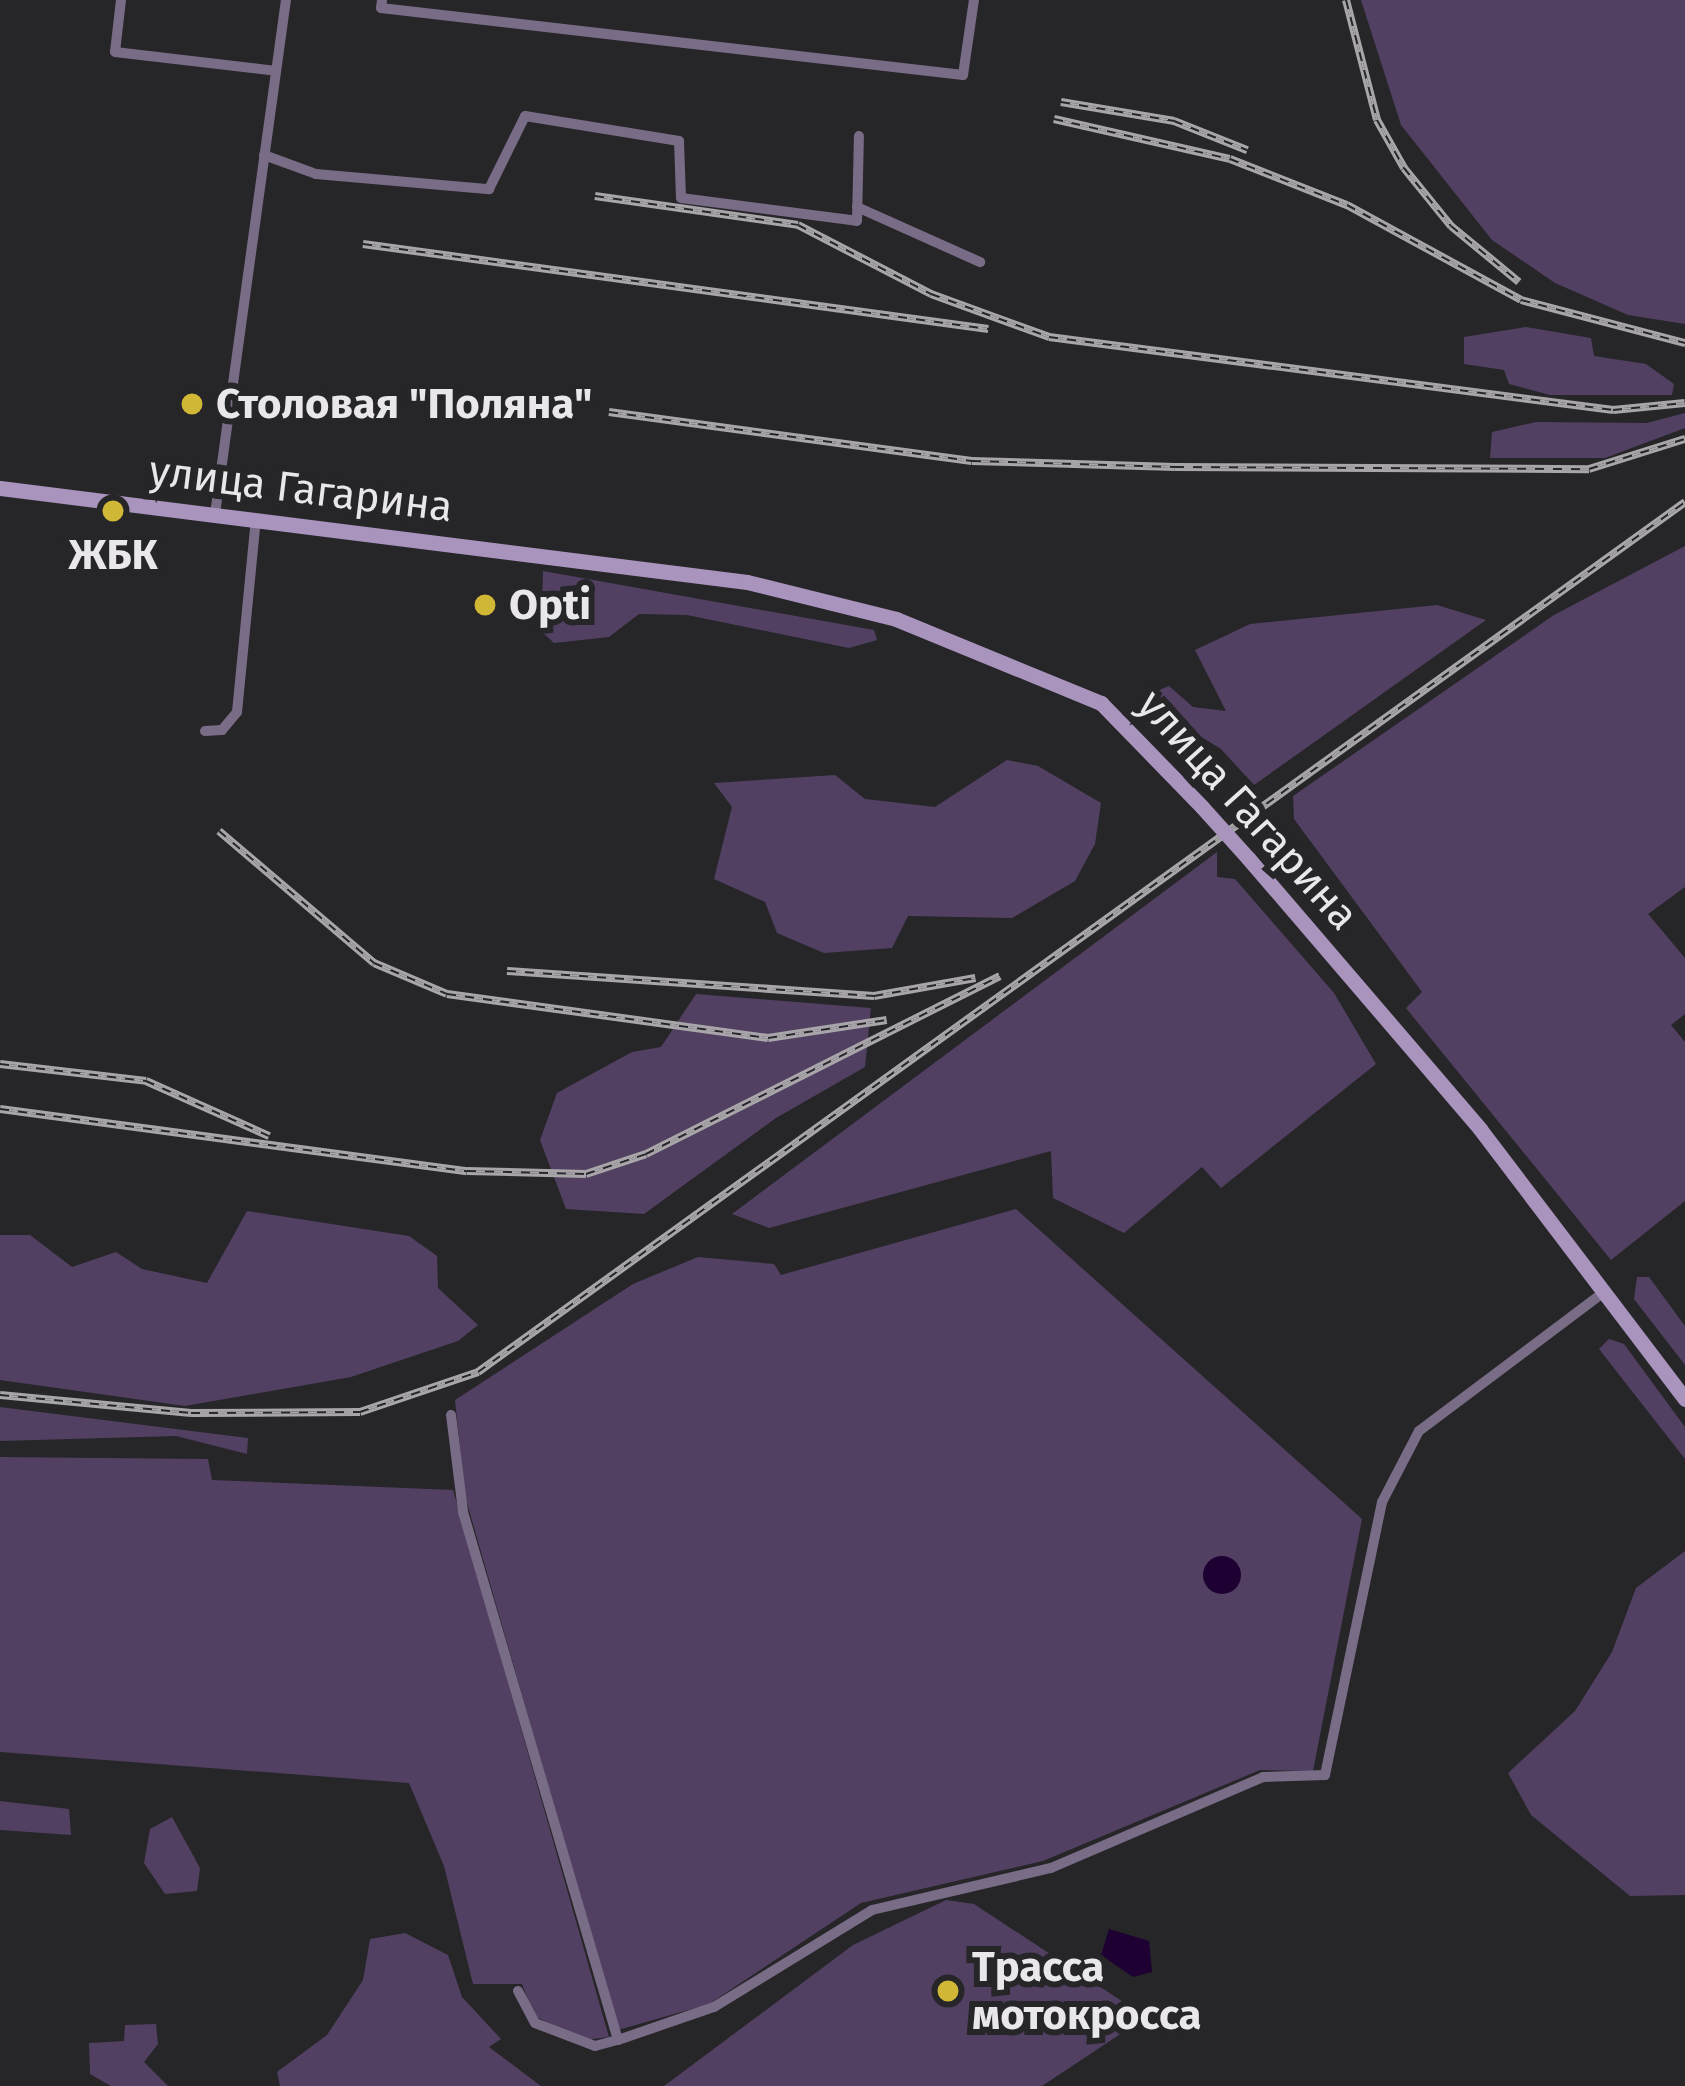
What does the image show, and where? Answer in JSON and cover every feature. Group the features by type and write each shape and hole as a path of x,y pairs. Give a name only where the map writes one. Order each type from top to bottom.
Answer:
{"main road":[{"name":"улица Гагарина","path":"0,488 747,583 896,619 1101,703 1248,858 1440,1081 1685,1399"}],"street":[{"path":"121,0 115,52 276,71"},
{"path":"215,514 286,0"},
{"path":"382,0 381,8 963,75 974,0"},
{"path":"264,155 316,174 489,189 526,116 679,141 680,197 857,221 860,136"},
{"path":"857,207 980,262"},
{"path":"205,731 222,730 237,712 256,519"},
{"path":"518,1991 535,2023 595,2046 618,2040 714,2007 872,1910 1052,1868 1263,1777 1325,1774 1382,1502 1419,1431 1604,1292"},
{"path":"451,1415 464,1513 618,2040"}],"shaded area":[{"path":"1361,0 1685,0 1685,324 1628,315 1555,283 1492,240 1401,125"},
{"path":"1526,327 1591,338 1594,356 1646,364 1674,384 1672,395 1550,395 1509,384 1504,370 1464,364 1464,337"},
{"path":"1685,413 1685,428 1605,458 1490,458 1492,432 1536,422 1647,423"},
{"path":"1685,546 1685,887 1648,914 1685,958 1685,1014 1671,1025 1685,1042 1685,1201 1611,1260 1406,1008 1422,992 1294,819 1293,796 1554,615"},
{"path":"543,571 874,630 877,640 849,648 687,615 639,614 609,637 554,643 541,631"},
{"path":"1437,605 1486,620 1254,785 1221,749 1156,709 1157,691 1169,686 1193,707 1226,711 1195,650 1250,624"},
{"path":"1007,760 1038,766 1101,803 1095,844 1075,881 1012,918 908,916 892,948 824,953 777,933 765,902 714,879 732,807 714,783 835,775 865,799 935,807"},
{"path":"1217,852 1217,877 1235,879 1334,993 1376,1064 1221,1188 1202,1167 1124,1233 1053,1198 1051,1151 769,1228 732,1214"},
{"path":"696,994 871,1008 865,1067 776,1118 644,1214 566,1209 540,1140 557,1093 632,1052 661,1047"},
{"path":"1016,1209 1362,1519 1313,1771 1260,1770 1043,1861 861,1903 709,2004 618,2030 465,1496 455,1400 633,1284 698,1257 774,1264 781,1275"},
{"path":"247,1211 409,1236 437,1256 438,1288 478,1325 458,1341 351,1377 185,1406 0,1380 0,1235 30,1235 72,1267 116,1252 142,1269 207,1283"},
{"path":"1637,1277 1649,1277 1685,1326 1685,1365 1634,1299"},
{"path":"1609,1339 1624,1344 1685,1427 1685,1459 1599,1349"},
{"path":"0,1407 248,1438 247,1454 176,1436 0,1441"},
{"path":"0,1457 208,1459 212,1480 453,1490 609,2037 586,2040 534,2016 522,1984 473,1984 444,1866 409,1783 0,1752"},
{"path":"1685,1551 1685,1895 1630,1896 1531,1815 1508,1773 1575,1711 1612,1652 1636,1588"},
{"path":"1222,1556 1235,1562 1241,1575 1235,1588 1222,1594 1209,1588 1203,1575 1209,1562"},
{"path":"0,1801 69,1809 71,1835 0,1830"},
{"path":"172,1817 200,1868 197,1891 165,1894 144,1863 150,1829"},
{"name":"Трасса мотокросса","path":"946,1900 974,1904 1146,2017 1042,2086 664,2086 853,1945"},
{"path":"1109,1929 1149,1941 1152,1972 1133,1977 1101,1955"},
{"path":"405,1933 448,1955 462,1997 501,2039 489,2047 541,2086 280,2086 277,2072 327,2035 363,1980 370,1939"},
{"path":"156,2024 158,2044 144,2062 168,2086 111,2086 90,2074 89,2043 124,2041 125,2025"}],"railway":[{"path":"1346,0 1377,120 1404,168 1451,226 1519,282"},
{"path":"1061,102 1174,121 1247,150"},
{"path":"1054,119 1230,159 1347,205 1521,300 1685,343"},
{"path":"595,196 798,225 931,294 1049,337 1613,410 1685,403"},
{"path":"363,244 988,329"},
{"path":"609,412 972,461 1175,467 1589,469 1685,439"},
{"path":"0,1395 191,1413 360,1412 478,1372 1685,502"},
{"path":"219,831 374,963 447,994 768,1038 887,1020"},
{"path":"507,971 874,996 975,978"},
{"path":"0,1109 467,1171 586,1174 646,1154 1000,976"},
{"path":"0,1064 146,1081 269,1136"}],"place":[{"name":"Столовая \"Поляна\"","path":"192,404"},
{"name":"ЖБК","path":"113,511"},
{"name":"Opti","path":"485,605"},
{"name":"Трасса мотокросса","path":"948,1991"}]}
